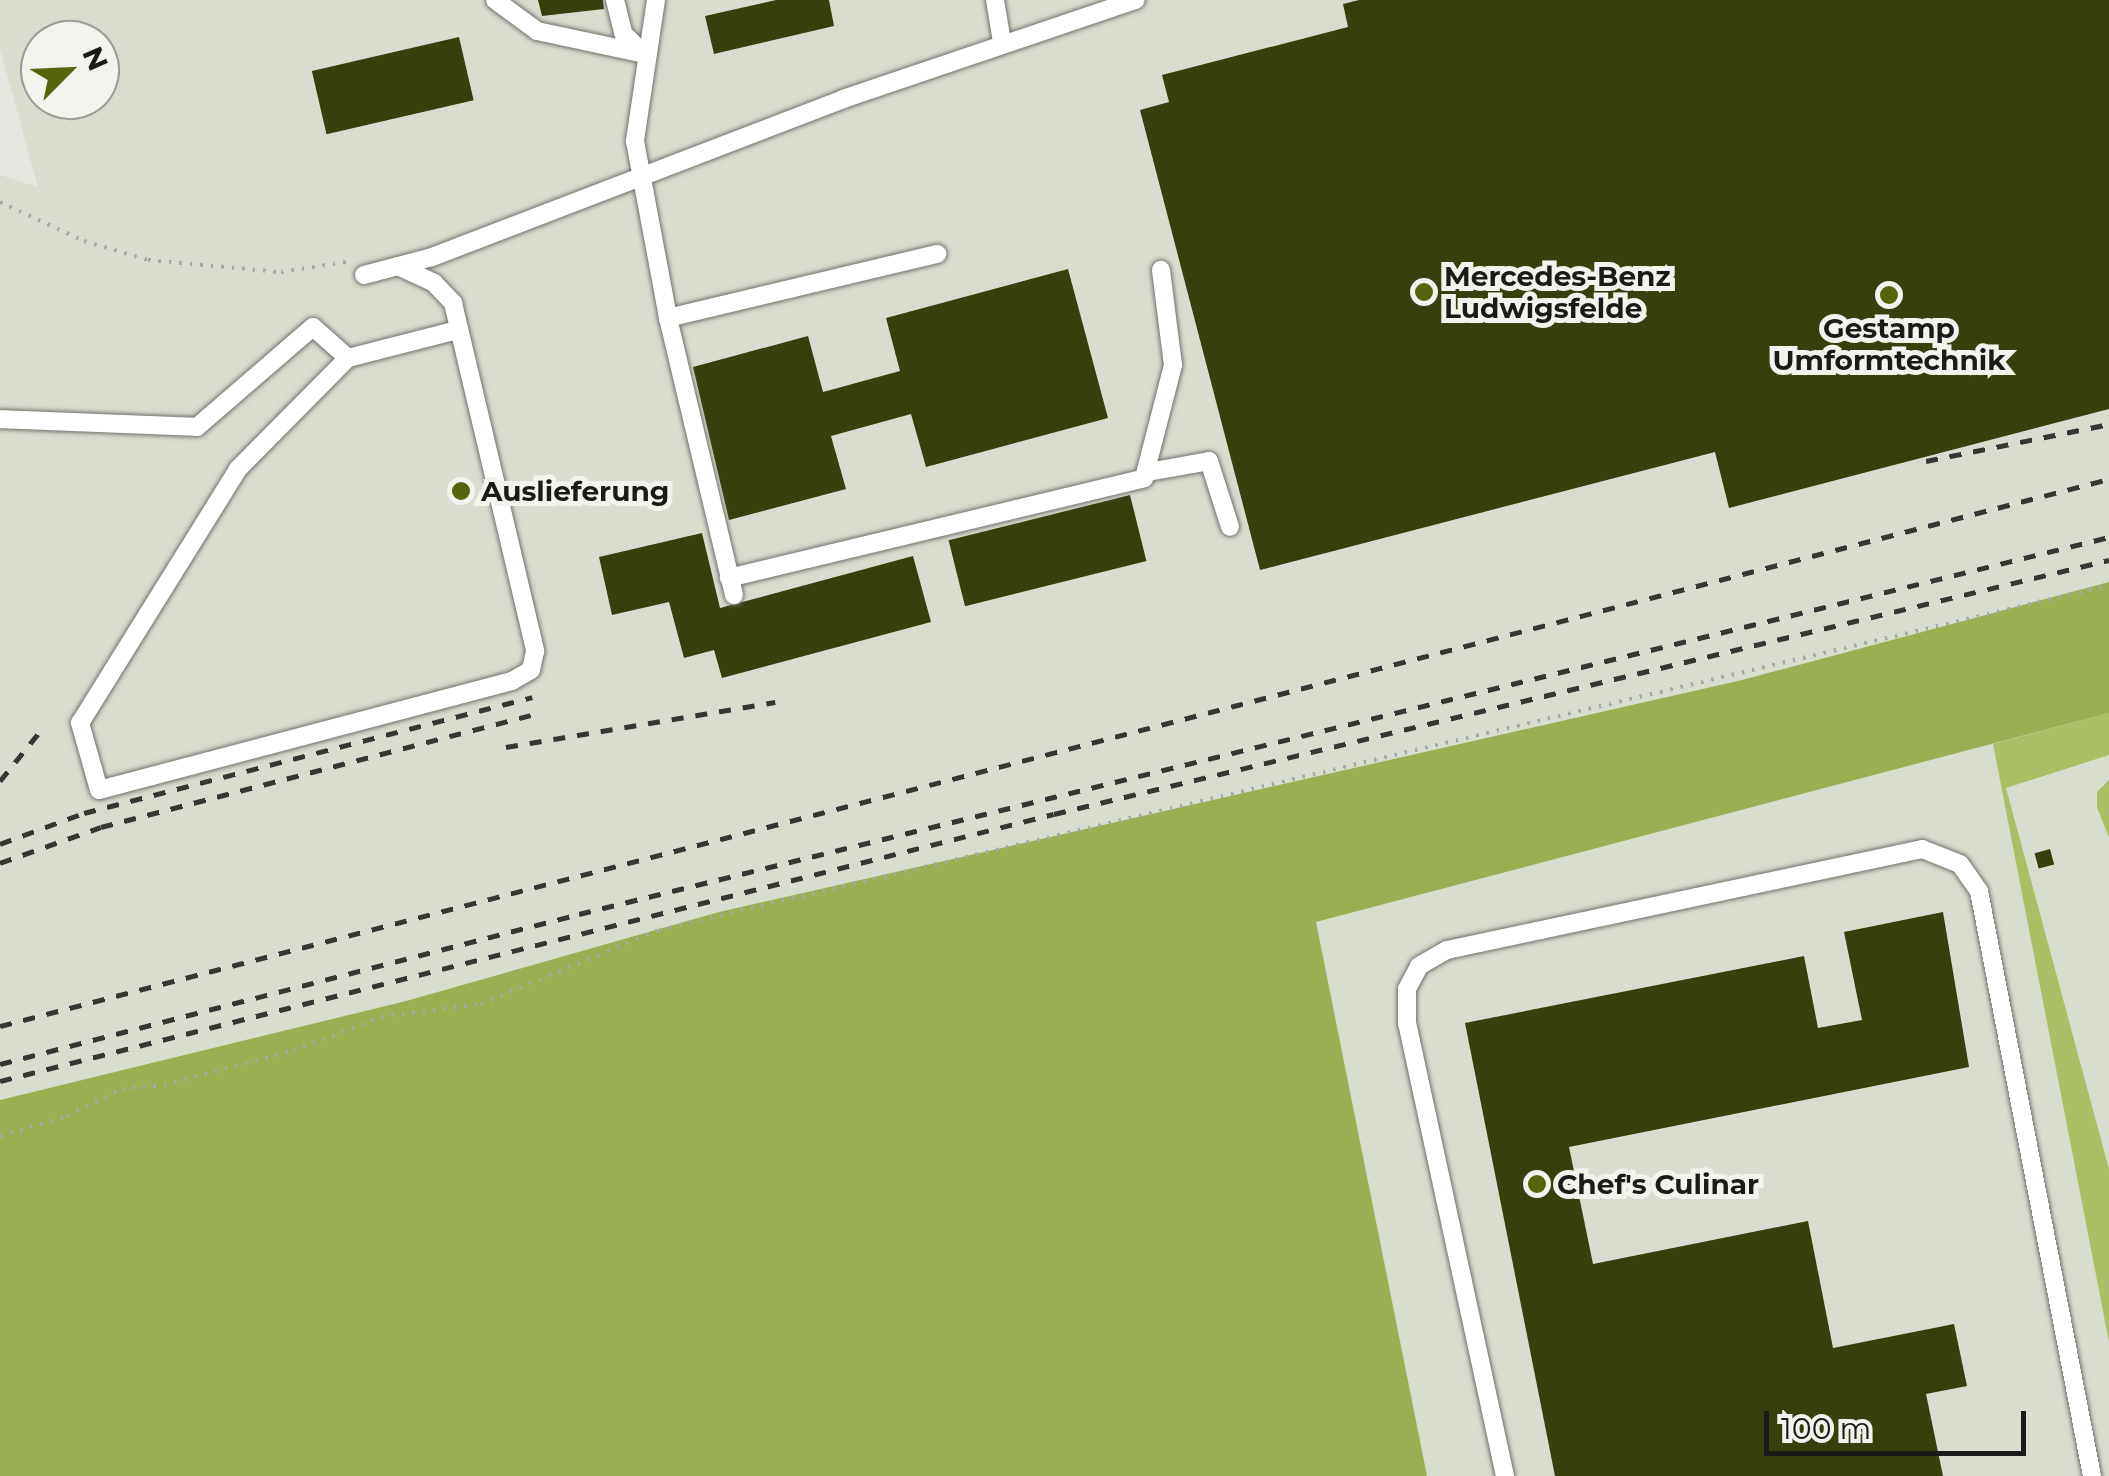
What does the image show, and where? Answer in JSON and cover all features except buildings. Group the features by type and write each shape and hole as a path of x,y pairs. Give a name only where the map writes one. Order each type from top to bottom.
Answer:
{"lane":[{"path":"495,0 537,32 645,54"},
{"path":"615,0 623,33 645,54"},
{"path":"656,0 645,54 636,141 668,318 732,587 1138,480 1148,472 1208,460 1230,527"},
{"path":"995,0 1002,42"},
{"path":"360,268 398,266 1002,42 1136,0"},
{"path":"668,318 937,254"},
{"path":"398,266 434,283 452,303 534,651 531,670 512,681 98,790 80,723 238,469 348,358 458,330"},
{"path":"1148,472 1173,362 1161,270"},
{"path":"0,419 198,427 313,327 348,358"},
{"path":"1504,1476 1407,1024 1408,989 1419,966 1446,950 1922,849 1960,864 1979,890 2092,1476"}],"path":[{"path":"0,202 84,241 148,260 281,272 360,268"},
{"path":"0,1136 66,1116 122,1089 164,1085 293,1051 380,1017 480,1004 659,930 2109,584"}],"shaded area":[{"path":"0,0 2109,0 2109,582 1742,680 719,912 406,1001 0,1100 0,175 38,187 0,49"},
{"path":"2109,713 2109,1476 0,1476 1316,922"}],"green space":[{"path":"2109,582 2109,713 1316,922 1427,1476 0,1476 0,1100 406,1001 719,912 1742,680"},
{"path":"2109,713 2109,755 2006,788 2109,1169 2109,1342 1993,744"},
{"path":"2109,780 2109,838 2097,807 2097,792"}],"railway":[{"path":"1926,461 2109,424"},
{"path":"0,1026 2109,479"},
{"path":"0,1064 579,914 2109,537"},
{"path":"0,1081 1054,814 2109,560"},
{"path":"0,844 84,813 532,697"},
{"path":"506,747 775,702"},
{"path":"0,863 101,827 536,714"},
{"path":"0,781 42,729"}],"place":[{"name":"Mercedes-Benz Ludwigsfelde","path":"1424,292"},
{"name":"Gestamp Umformtechnik","path":"1889,295"},
{"name":"Auslieferung","path":"461,491"},
{"name":"Chef's Culinar","path":"1537,1184"}]}
